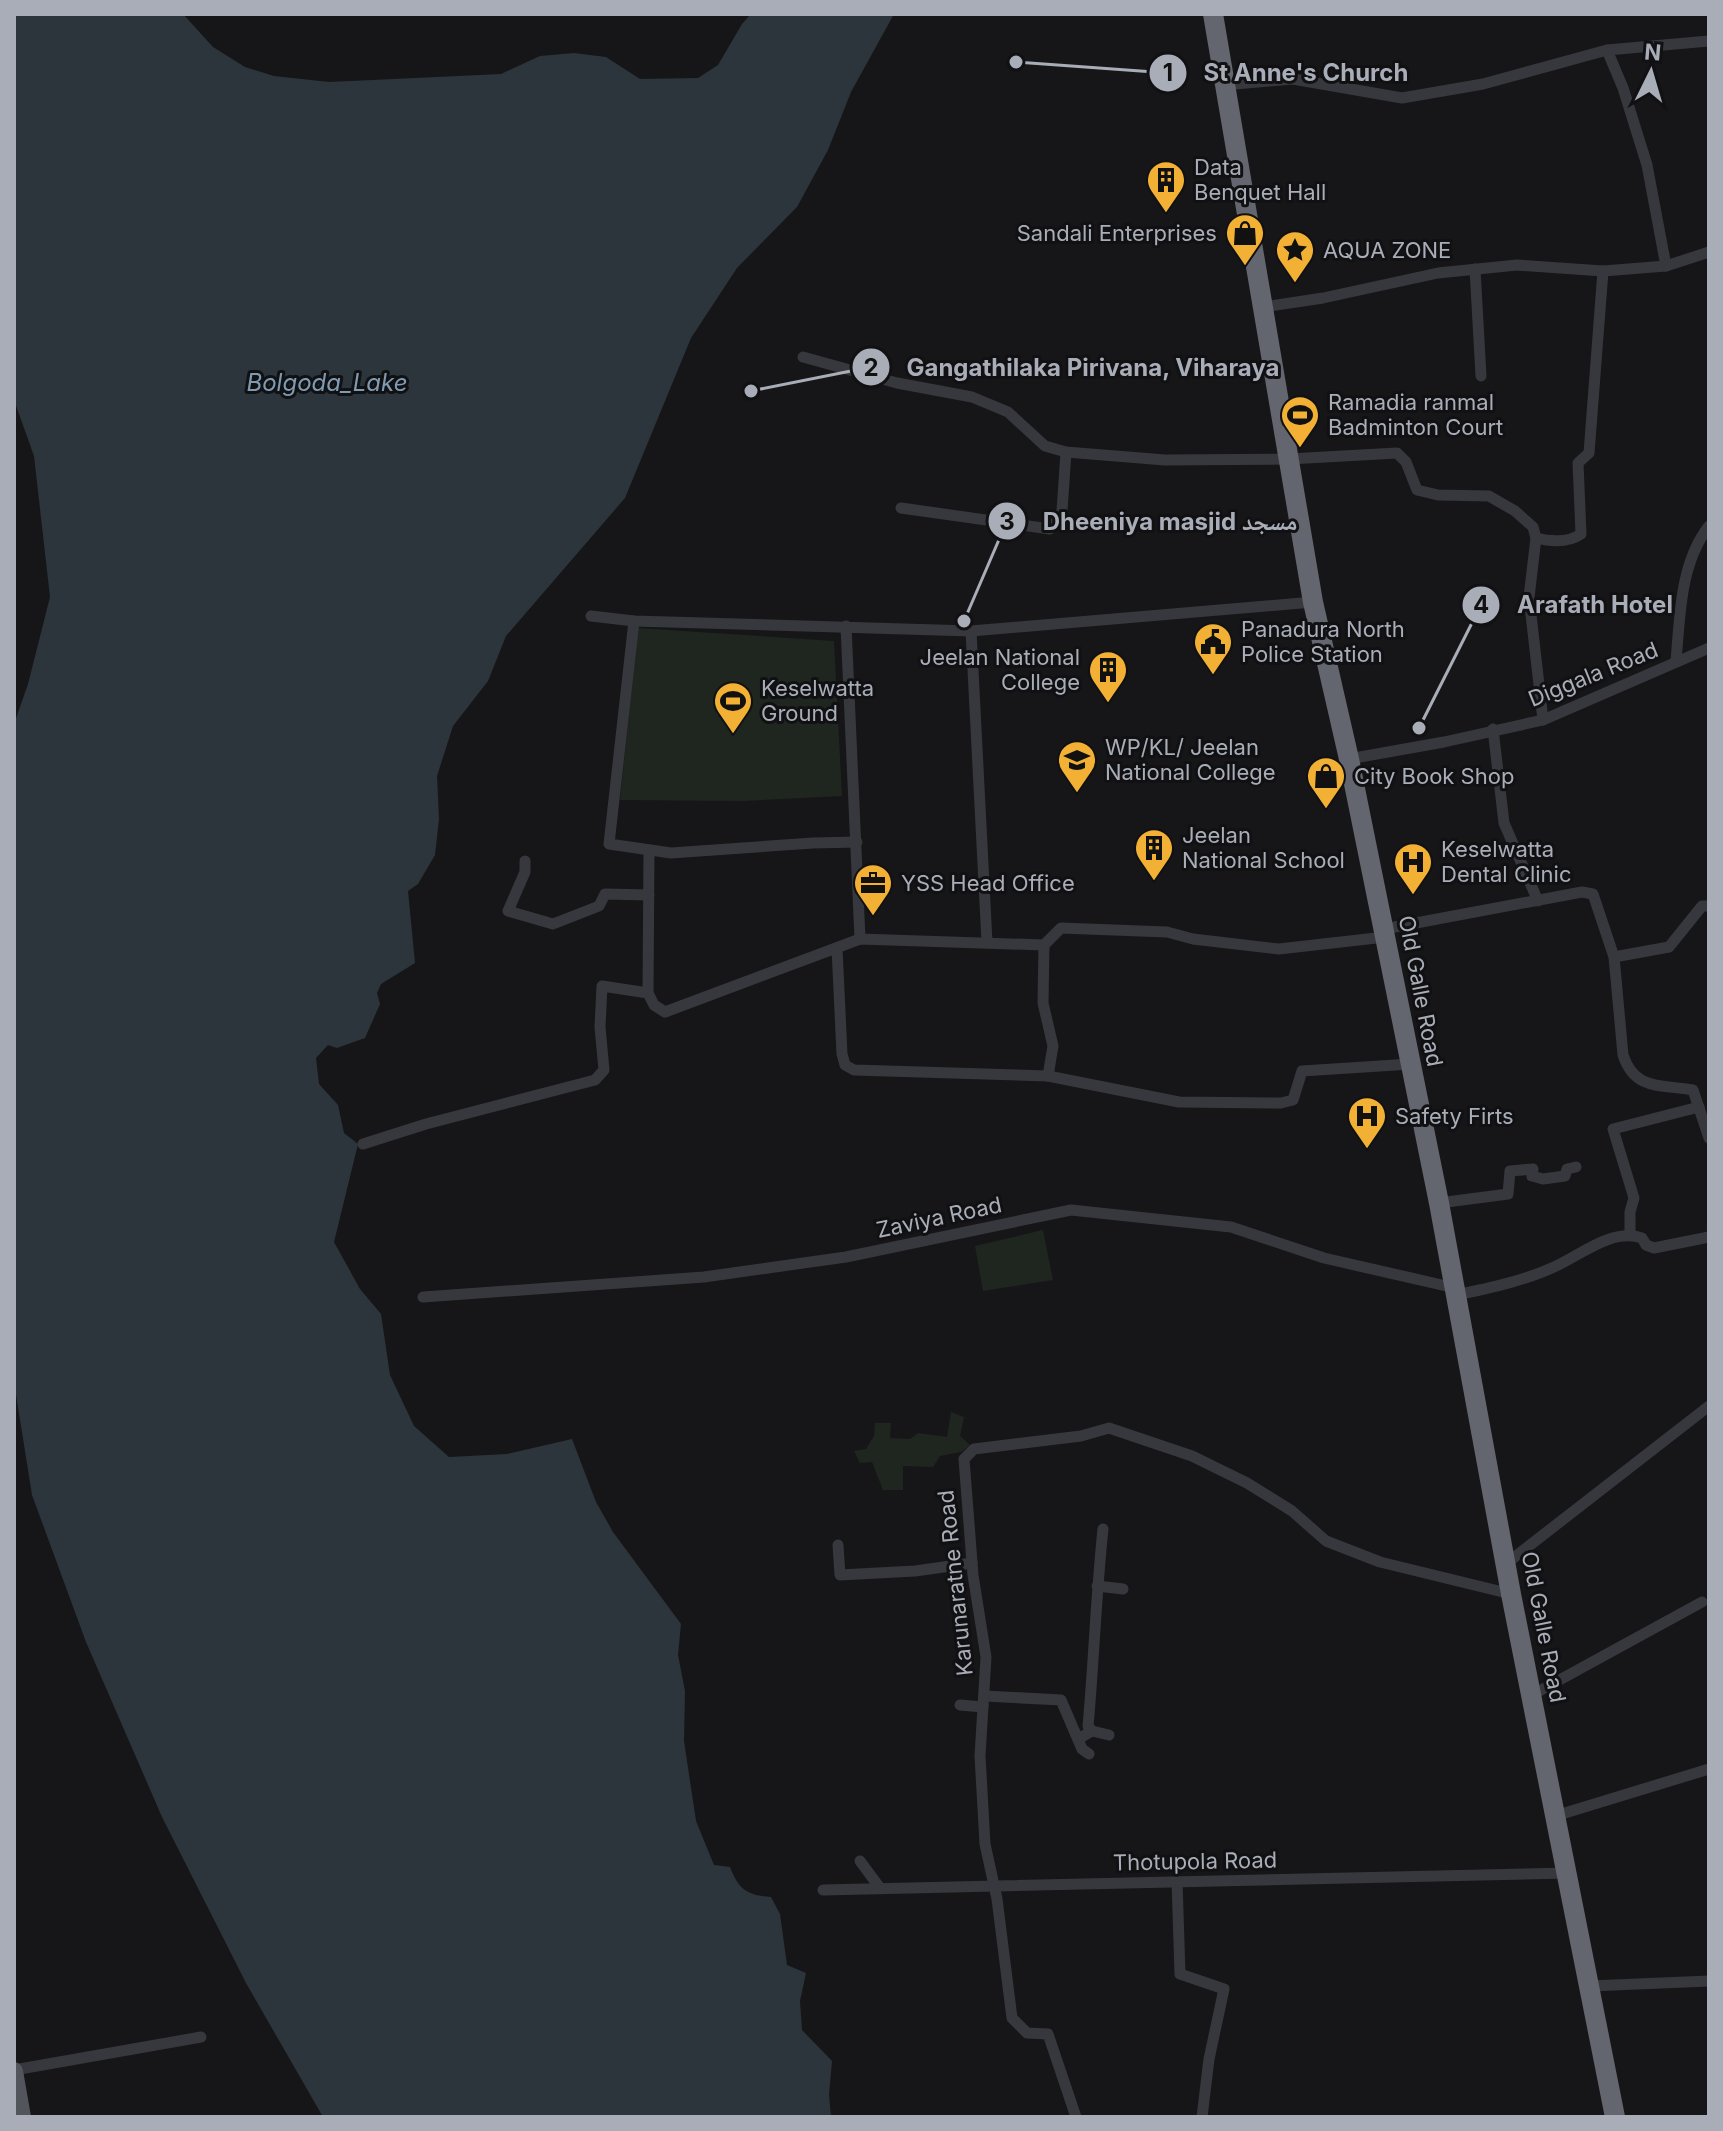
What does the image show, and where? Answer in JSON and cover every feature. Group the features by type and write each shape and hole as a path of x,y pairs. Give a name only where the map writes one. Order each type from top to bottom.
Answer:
{"highway":[{"name":"Old Galle Road","path":"1213,14 1313,602 1349,759 1439,1203 1511,1594 1615,2117"}],"main road":[{"path":"14,2070 22,2117"}],"street":[{"path":"1224,85 1293,79 1402,98 1483,84 1607,50 1709,41"},
{"path":"1607,50 1623,88 1647,165 1666,266"},
{"path":"1263,307 1323,298 1438,273 1542,264 1603,271 1666,266 1709,252"},
{"path":"1475,269 1481,376"},
{"path":"1536,538 1573,540 1581,534 1578,463 1589,453 1603,271"},
{"path":"803,357 897,383 972,397 1008,412 1045,446 1066,452 1165,460 1289,459 1397,453 1406,462 1417,490 1438,495 1489,496 1515,511 1533,527 1536,538 1529,597 1543,720"},
{"path":"901,508 1050,529 1062,511 1066,452"},
{"path":"1676,661 1688,565 1698,540 1709,526"},
{"path":"591,616 634,621 971,631 1313,602"},
{"path":"634,621 609,844 671,853 857,842"},
{"path":"846,626 860,939"},
{"path":"971,631 987,942"},
{"name":"Diggala Road","path":"1349,759 1543,720 1709,648"},
{"path":"1493,729 1504,823 1538,901"},
{"path":"649,850 648,993 654,1005 665,1012 860,939 1044,945"},
{"path":"525,861 525,872 508,911 553,924 599,906 605,894 649,895"},
{"path":"1048,1076 1053,1046 1043,1003 1044,945 1061,928 1167,932 1193,939 1279,949 1385,933 1582,892 1593,894 1614,957 1627,1070 1637,1081 1693,1090 1709,1138"},
{"path":"1614,957 1669,947 1702,906 1709,906"},
{"path":"837,948 845,1065 854,1070 1048,1076 1179,1102 1281,1103 1293,1100 1302,1071 1411,1064"},
{"path":"363,1144 426,1124 595,1080 604,1070 600,1027 602,986 648,993"},
{"path":"1630,1234 1630,1212 1634,1198 1613,1129 1699,1107"},
{"path":"1439,1203 1508,1194 1510,1171 1533,1169 1532,1176 1543,1179 1565,1176 1567,1169 1576,1167"},
{"name":"Zaviya Road","path":"423,1297 704,1277 846,1257 1071,1210 1231,1227 1324,1258 1456,1291"},
{"path":"1456,1291 1506,1284 1630,1234 1642,1238 1646,1245 1654,1248 1709,1237"},
{"path":"1507,1563 1709,1406"},
{"name":"Karunaratne Road","path":"1076,2117 1048,2034 1027,2033 1012,2018 997,1899 985,1844 980,1756 986,1657 972,1563 964,1459 974,1449 1081,1436 1109,1428 1192,1456 1247,1483 1292,1511 1326,1541 1380,1562 1511,1594"},
{"path":"1103,1529 1094,1608 1095,1641 1088,1726 1092,1731 1109,1735"},
{"path":"838,1545 840,1575 915,1571 972,1563"},
{"path":"1097,1586 1123,1589"},
{"path":"1532,1695 1702,1602"},
{"path":"960,1705 984,1701 1061,1700 1082,1749 1089,1754"},
{"path":"1078,1739 1092,1731"},
{"path":"1555,1816 1709,1769"},
{"path":"860,1861 880,1888"},
{"name":"Thotupola Road","path":"823,1890 1568,1873"},
{"path":"1177,1881 1180,1974 1224,1989 1209,2059 1202,2117"},
{"path":"1590,1986 1709,1981"},
{"path":"14,2070 201,2037"}],"shaded area":[{"name":"Keselwatta Ground","path":"638,628 834,641 842,796 743,801 620,800"},
{"path":"1043,1230 1053,1280 983,1291 975,1246"},
{"path":"951,1412 964,1417 960,1436 970,1445 961,1452 940,1456 933,1467 903,1466 903,1490 883,1490 872,1462 860,1463 854,1451 866,1449 874,1436 875,1423 891,1423 890,1438 910,1439 918,1433 947,1437"}],"water":[{"name":"Bolgoda_Lake","path":"14,14 183,14 213,47 245,67 274,76 329,82 501,74 540,56 574,53 606,57 640,79 698,78 718,65 751,14 894,14 851,92 828,150 797,207 737,268 691,338 625,498 506,636 488,681 453,726 437,776 439,819 435,855 418,884 408,891 415,963 381,984 377,993 380,1004 365,1038 337,1048 328,1045 316,1058 319,1084 338,1105 344,1133 358,1144 334,1242 360,1289 381,1314 390,1375 414,1426 449,1457 507,1454 572,1439 596,1502 613,1532 681,1624 678,1655 685,1691 684,1741 696,1821 714,1865 730,1867 737,1881 750,1893 771,1897 780,1914 787,1965 806,1973 800,2001 802,2030 832,2061 829,2094 831,2117 323,2117 246,1983 162,1817 86,1642 32,1495 14,1382 14,724 28,684 50,597 34,456 14,400"}],"place":[{"name":"St Anne's Church","path":"1016,62"},
{"name":"Data Benquet Hall","path":"1166,214"},
{"name":"Sandali Enterprises","path":"1245,267"},
{"name":"AQUA ZONE","path":"1295,284"},
{"name":"Gangathilaka Pirivana, Viharaya","path":"751,391"},
{"name":"Ramadia ranmal Badminton Court","path":"1300,449"},
{"name":"Dheeniya masjid مسجد","path":"964,621"},
{"name":"Panadura North Police Station","path":"1213,676"},
{"name":"Jeelan National College","path":"1108,704"},
{"name":"Arafath Hotel","path":"1419,728"},
{"name":"Keselwatta Ground","path":"733,735"},
{"name":"WP/KL/ Jeelan National College","path":"1077,794"},
{"name":"City Book Shop","path":"1326,810"},
{"name":"Jeelan National School","path":"1154,882"},
{"name":"Keselwatta Dental Clinic","path":"1413,896"},
{"name":"YSS Head Office","path":"873,917"},
{"name":"Safety Firts","path":"1367,1150"}]}
